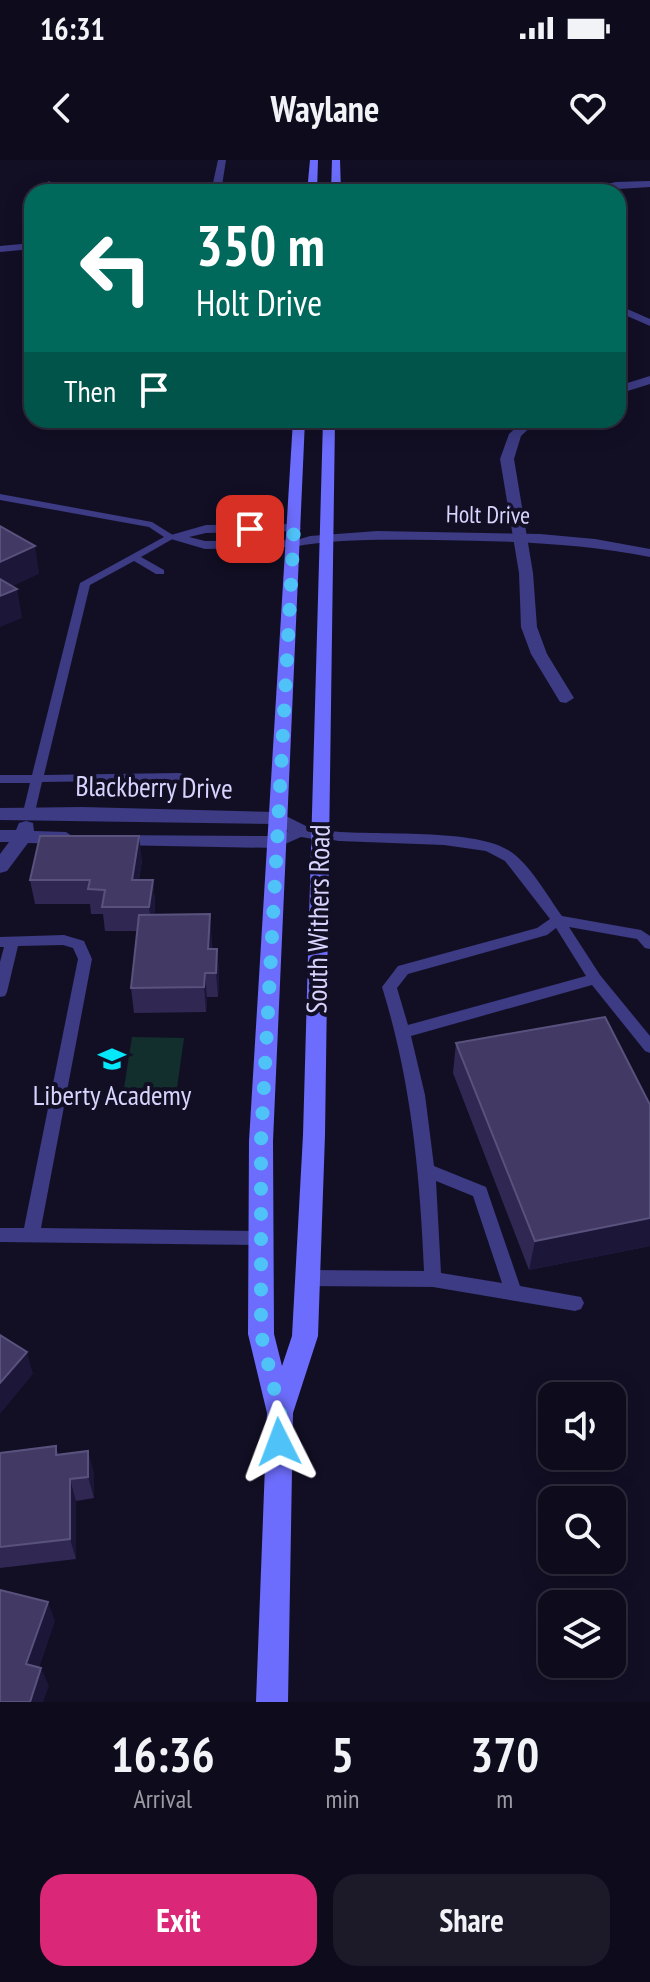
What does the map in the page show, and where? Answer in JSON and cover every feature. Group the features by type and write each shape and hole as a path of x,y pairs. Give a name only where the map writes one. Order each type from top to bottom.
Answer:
{"main road":[{"path":"312,184 314,160"},
{"path":"336,160 336,184"},
{"name":"South Withers Road","path":"272,1702 280,1413 261,1334 261,1141 299,428"},
{"name":"South Withers Road","path":"280,1413 305,1336 308,1278 312,833 329,428"}],"street":[{"path":"218,184 222,160"},
{"path":"626,185 650,184"},
{"path":"0,249 24,247"},
{"path":"626,312 650,323"},
{"path":"626,388 650,380"},
{"path":"522,428 515,434 507,459 521,537 529,627 539,654 566,698"},
{"name":"Holt Drive","path":"171,537 205,545 293,536 521,537 602,543 650,553"},
{"path":"0,867 23,837 29,812"},
{"name":"Blackberry Drive","path":"0,814 29,812 278,818 312,833"},
{"name":"Blackberry Drive","path":"0,836 276,842 312,833"}],"lane":[{"path":"0,497 152,525 171,537 85,583 40,779 29,812"},
{"path":"134,557 160,572"},
{"path":"0,779 179,777"},
{"path":"312,833 343,839 479,843 504,853 558,920 595,979 650,1047"},
{"path":"433,1279 429,1171 420,1099 405,1032 389,987 403,970 542,932 558,920 641,935 650,944"},
{"path":"0,992 6,942 64,940 79,945 85,959 31,1236"},
{"path":"405,1032 595,979"},
{"path":"429,1171 480,1192 514,1293"},
{"path":"0,1235 261,1238"},
{"path":"308,1278 433,1279 575,1303"}],"green space":[{"path":"132,1037 184,1038 177,1088 124,1088"}],"building":[{"path":"0,526 35,546 0,562"},
{"path":"0,579 17,589 0,596"},
{"path":"40,836 139,836 132,880 153,880 149,907 102,907 105,890 88,889 90,880 30,880"},
{"path":"210,914 208,949 217,949 216,973 205,973 204,987 131,988 139,915"},
{"path":"605,1017 650,1105 650,1218 535,1241 456,1043"},
{"path":"0,1335 27,1352 0,1383"},
{"path":"56,1446 56,1455 88,1451 88,1477 70,1479 70,1539 0,1547 0,1453"},
{"path":"0,1590 48,1602 26,1664 41,1668 30,1702 0,1702"}],"place":[{"name":"Liberty Academy","path":"112,1059"}],"route":[{"path":"250,529 294,528 261,1141 261,1334 280,1413 279,1442"}]}
